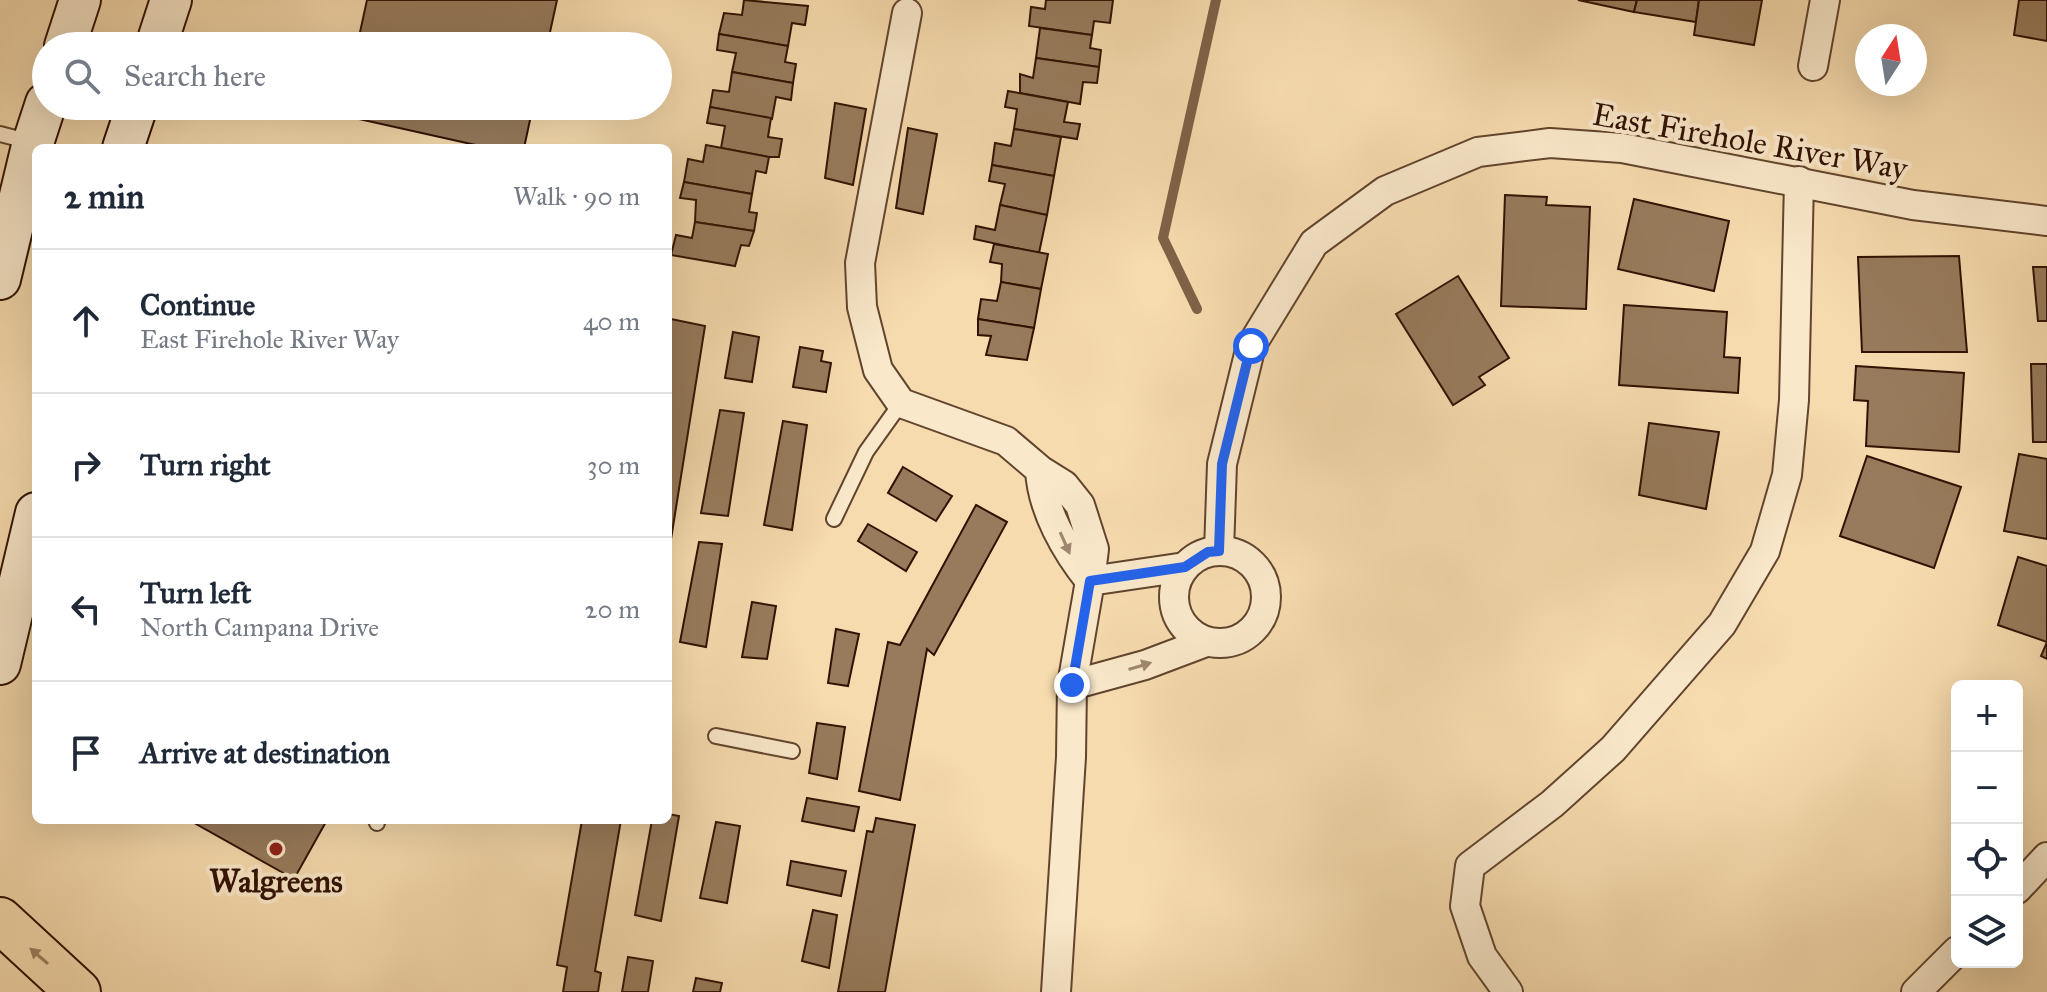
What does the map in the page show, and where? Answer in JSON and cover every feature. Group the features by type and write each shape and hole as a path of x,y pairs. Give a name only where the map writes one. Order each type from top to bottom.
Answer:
{"main road":[{"path":"70,32 80,0"},
{"path":"161,32 171,0"},
{"path":"0,279 17,138 32,120"},
{"path":"124,144 132,120"},
{"path":"0,664 30,561"},
{"path":"0,920 78,992"}],"street":[{"path":"1813,66 1825,0"},
{"path":"907,13 860,263 862,307 878,370 901,403 1006,441 1040,470 1041,487 1068,554 1090,581 1072,685 1071,757 1056,992"},
{"name":"East Firehole River Way","path":"1219,551 1222,464 1251,346 1314,243 1385,191 1478,152 1550,143 1622,148 1913,205 2047,221"},
{"path":"1508,992 1482,956 1465,906 1470,866 1552,804 1613,749 1722,624 1765,551 1789,460 1794,400 1799,181"},
{"path":"1072,685 1145,665 1206,642 1223,643 1246,636 1262,618 1266,607 1266,585 1256,567 1241,555 1219,551 1208,552 1185,567 1090,581"},
{"path":"1185,567 1175,585 1177,615 1187,629 1206,642"},
{"path":"2023,883 2047,857"},
{"path":"1916,992 1951,957"}],"lane":[{"path":"834,519 866,452 901,403"},
{"path":"716,736 792,751"}],"building":[{"path":"367,0 557,0 550,32 360,32"},
{"path":"744,0 808,6 805,25 792,23 788,46 719,34 724,13 742,15"},
{"path":"1046,0 1113,0 1110,23 1094,21 1092,35 1029,26 1031,7 1045,9"},
{"path":"1578,0 1637,0 1634,12"},
{"path":"1637,0 1699,0 1696,22 1634,12"},
{"path":"1699,0 1762,0 1754,45 1694,35"},
{"path":"2019,0 2047,0 2047,41 2014,35"},
{"path":"1040,28 1092,35 1090,48 1101,50 1099,67 1036,58"},
{"path":"719,34 788,46 785,62 796,64 793,83 732,72 736,53 717,50"},
{"path":"1036,58 1099,67 1097,83 1083,82 1080,104 1020,93 1020,74 1033,78"},
{"path":"732,72 793,83 791,100 776,97 772,119 710,107 713,90 729,92"},
{"path":"1008,91 1068,102 1064,122 1080,124 1077,139 1014,129 1017,109 1005,107"},
{"path":"835,103 866,109 853,185 825,178"},
{"path":"710,107 771,118 768,137 782,139 779,157 721,148 725,126 707,123"},
{"path":"363,120 530,120 525,144 471,144"},
{"path":"908,128 937,134 923,214 896,208"},
{"path":"1014,129 1061,137 1054,176 992,165 995,143 1011,146"},
{"path":"706,145 769,157 766,173 756,171 752,194 684,182 688,159 703,162"},
{"path":"992,165 1054,176 1047,215 1000,205 1005,184 989,181"},
{"path":"684,182 752,194 749,212 757,213 754,231 695,222 696,200 680,198"},
{"path":"1505,195 1547,197 1546,205 1590,207 1586,309 1501,306"},
{"path":"1634,199 1729,221 1714,291 1618,269"},
{"path":"1000,205 1047,215 1039,253 974,239 976,226 995,230"},
{"path":"695,222 754,231 749,246 741,245 735,266 672,255 676,235 692,238"},
{"path":"994,244 1048,254 1041,289 1001,282 1002,264 990,262"},
{"path":"1959,256 1967,352 1862,352 1858,257"},
{"path":"2033,267 2047,267 2047,321 2038,321"},
{"path":"1458,276 1509,358 1479,377 1485,385 1453,405 1396,314"},
{"path":"1001,282 1041,289 1034,328 978,319 981,299 997,301"},
{"path":"1624,305 1727,312 1724,357 1740,358 1738,393 1619,385"},
{"path":"672,319 705,326 672,533"},
{"path":"978,319 1034,328 1027,360 986,355 991,336 978,335"},
{"path":"733,332 759,337 752,382 725,378"},
{"path":"800,347 823,351 821,361 831,363 826,392 793,387"},
{"path":"2031,364 2047,364 2047,442 2033,442"},
{"path":"1856,366 1964,373 1959,452 1866,446 1868,401 1854,400"},
{"path":"720,410 744,413 728,516 701,513"},
{"path":"783,421 807,425 792,530 764,525"},
{"path":"1649,423 1719,432 1706,509 1639,495"},
{"path":"2019,454 2047,459 2047,539 2004,531"},
{"path":"1867,456 1961,487 1934,568 1840,536"},
{"path":"903,467 952,496 936,521 888,493"},
{"path":"976,505 1007,522 934,655 927,649 900,800 859,791 888,642 900,645"},
{"path":"868,524 917,552 906,571 858,541"},
{"path":"699,542 722,544 706,647 680,642"},
{"path":"2018,557 2047,566 2047,642 1998,625"},
{"path":"752,602 776,606 767,659 742,657"},
{"path":"836,629 859,634 848,686 828,683"},
{"path":"2047,642 2047,659 2041,656"},
{"path":"817,723 845,727 837,779 809,773"},
{"path":"807,798 859,807 854,831 802,821"},
{"path":"672,815 679,816 661,921 635,915 651,824 672,824"},
{"path":"876,818 915,825 885,992 838,992 867,831 873,832"},
{"path":"716,822 740,826 727,903 700,898"},
{"name":"Walgreens","path":"196,824 325,824 294,879"},
{"path":"581,824 620,824 595,971 601,973 598,992 563,992 567,967 557,965"},
{"path":"791,861 846,871 841,896 787,885"},
{"path":"813,910 837,915 829,968 802,961"},
{"path":"628,957 653,961 648,992 622,992"},
{"path":"696,978 722,983 720,992 693,992"}],"waterway":[{"path":"1197,309 1163,238 1216,0"}],"place":[{"name":"Walgreens","path":"276,849"}],"route":[{"path":"1072,685 1090,581 1185,567 1208,552 1219,551 1222,464 1251,346"}]}
